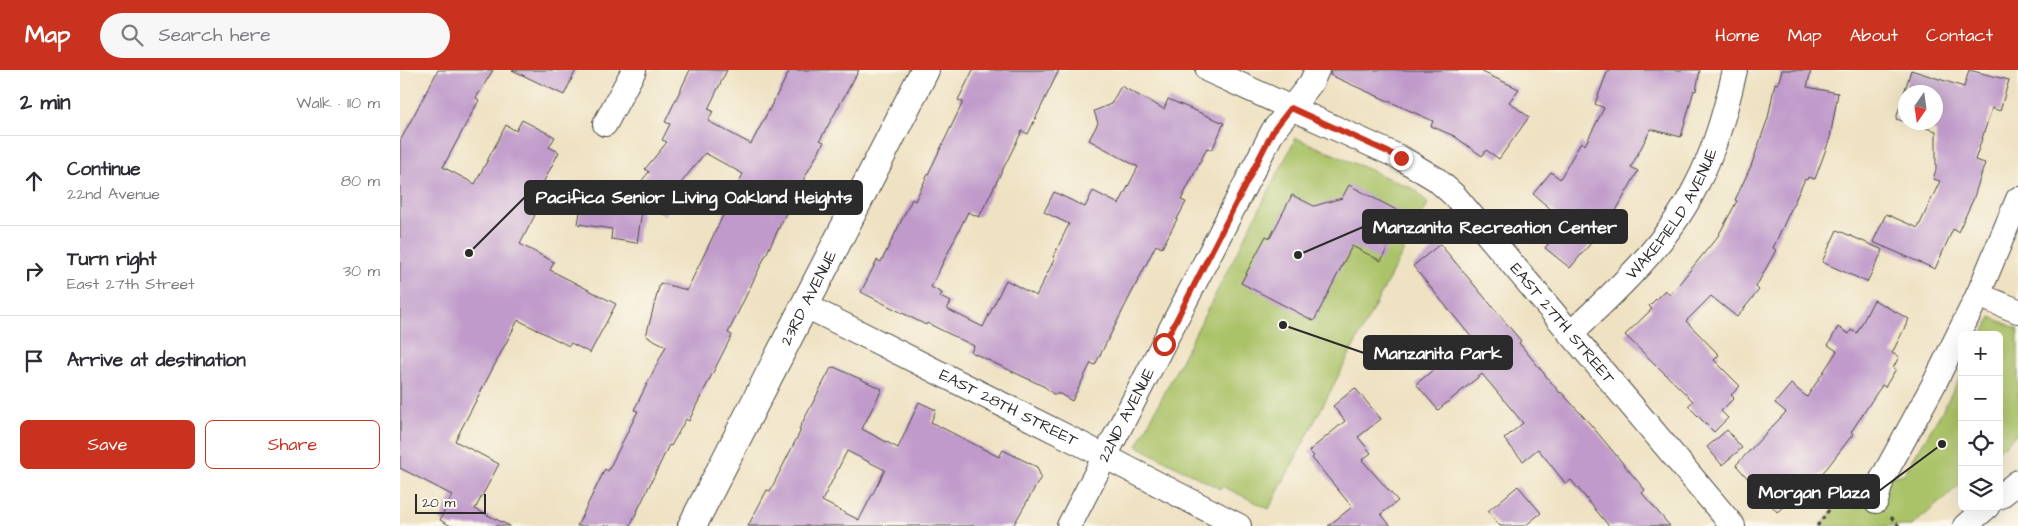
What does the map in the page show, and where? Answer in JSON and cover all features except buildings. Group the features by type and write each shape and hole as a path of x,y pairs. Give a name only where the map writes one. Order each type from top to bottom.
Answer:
{"street":[{"path":"605,124 634,70"},
{"name":"23RD AVENUE","path":"692,526 925,70"},
{"name":"EAST 27TH STREET","path":"1208,70 1401,158 1436,180 1455,196 1733,526"},
{"name":"22ND AVENUE","path":"1069,526 1273,131 1311,83 1317,70"},
{"name":"WAKEFIELD AVENUE","path":"1570,334 1596,310 1662,240 1696,187 1720,129 1734,70"},
{"path":"1879,490 1978,295 2018,200"},
{"path":"1978,295 2018,311"},
{"name":"EAST 28TH STREET","path":"804,305 1240,526"},
{"path":"2003,494 2018,482"},
{"path":"1965,526 1983,511"}],"path":[{"path":"1816,526 1849,483 1879,490"}],"green space":[{"path":"1296,138 1416,190 1428,204 1269,509 1222,486 1220,489 1137,446"},
{"path":"1991,317 2018,329 2018,433 2003,446 2003,331 1984,331"},
{"path":"1958,381 1958,486 1912,526 1821,526 1850,487 1904,474"}],"place":[{"name":"Pacifica Senior Living Oakland Heights","path":"469,253"},
{"name":"Manzanita Recreation Center","path":"1298,255"},
{"name":"Manzanita Park","path":"1283,325"},
{"name":"Morgan Plaza","path":"1942,444"}],"route":[{"path":"1164,344 1273,131 1291,108 1401,158"}]}
